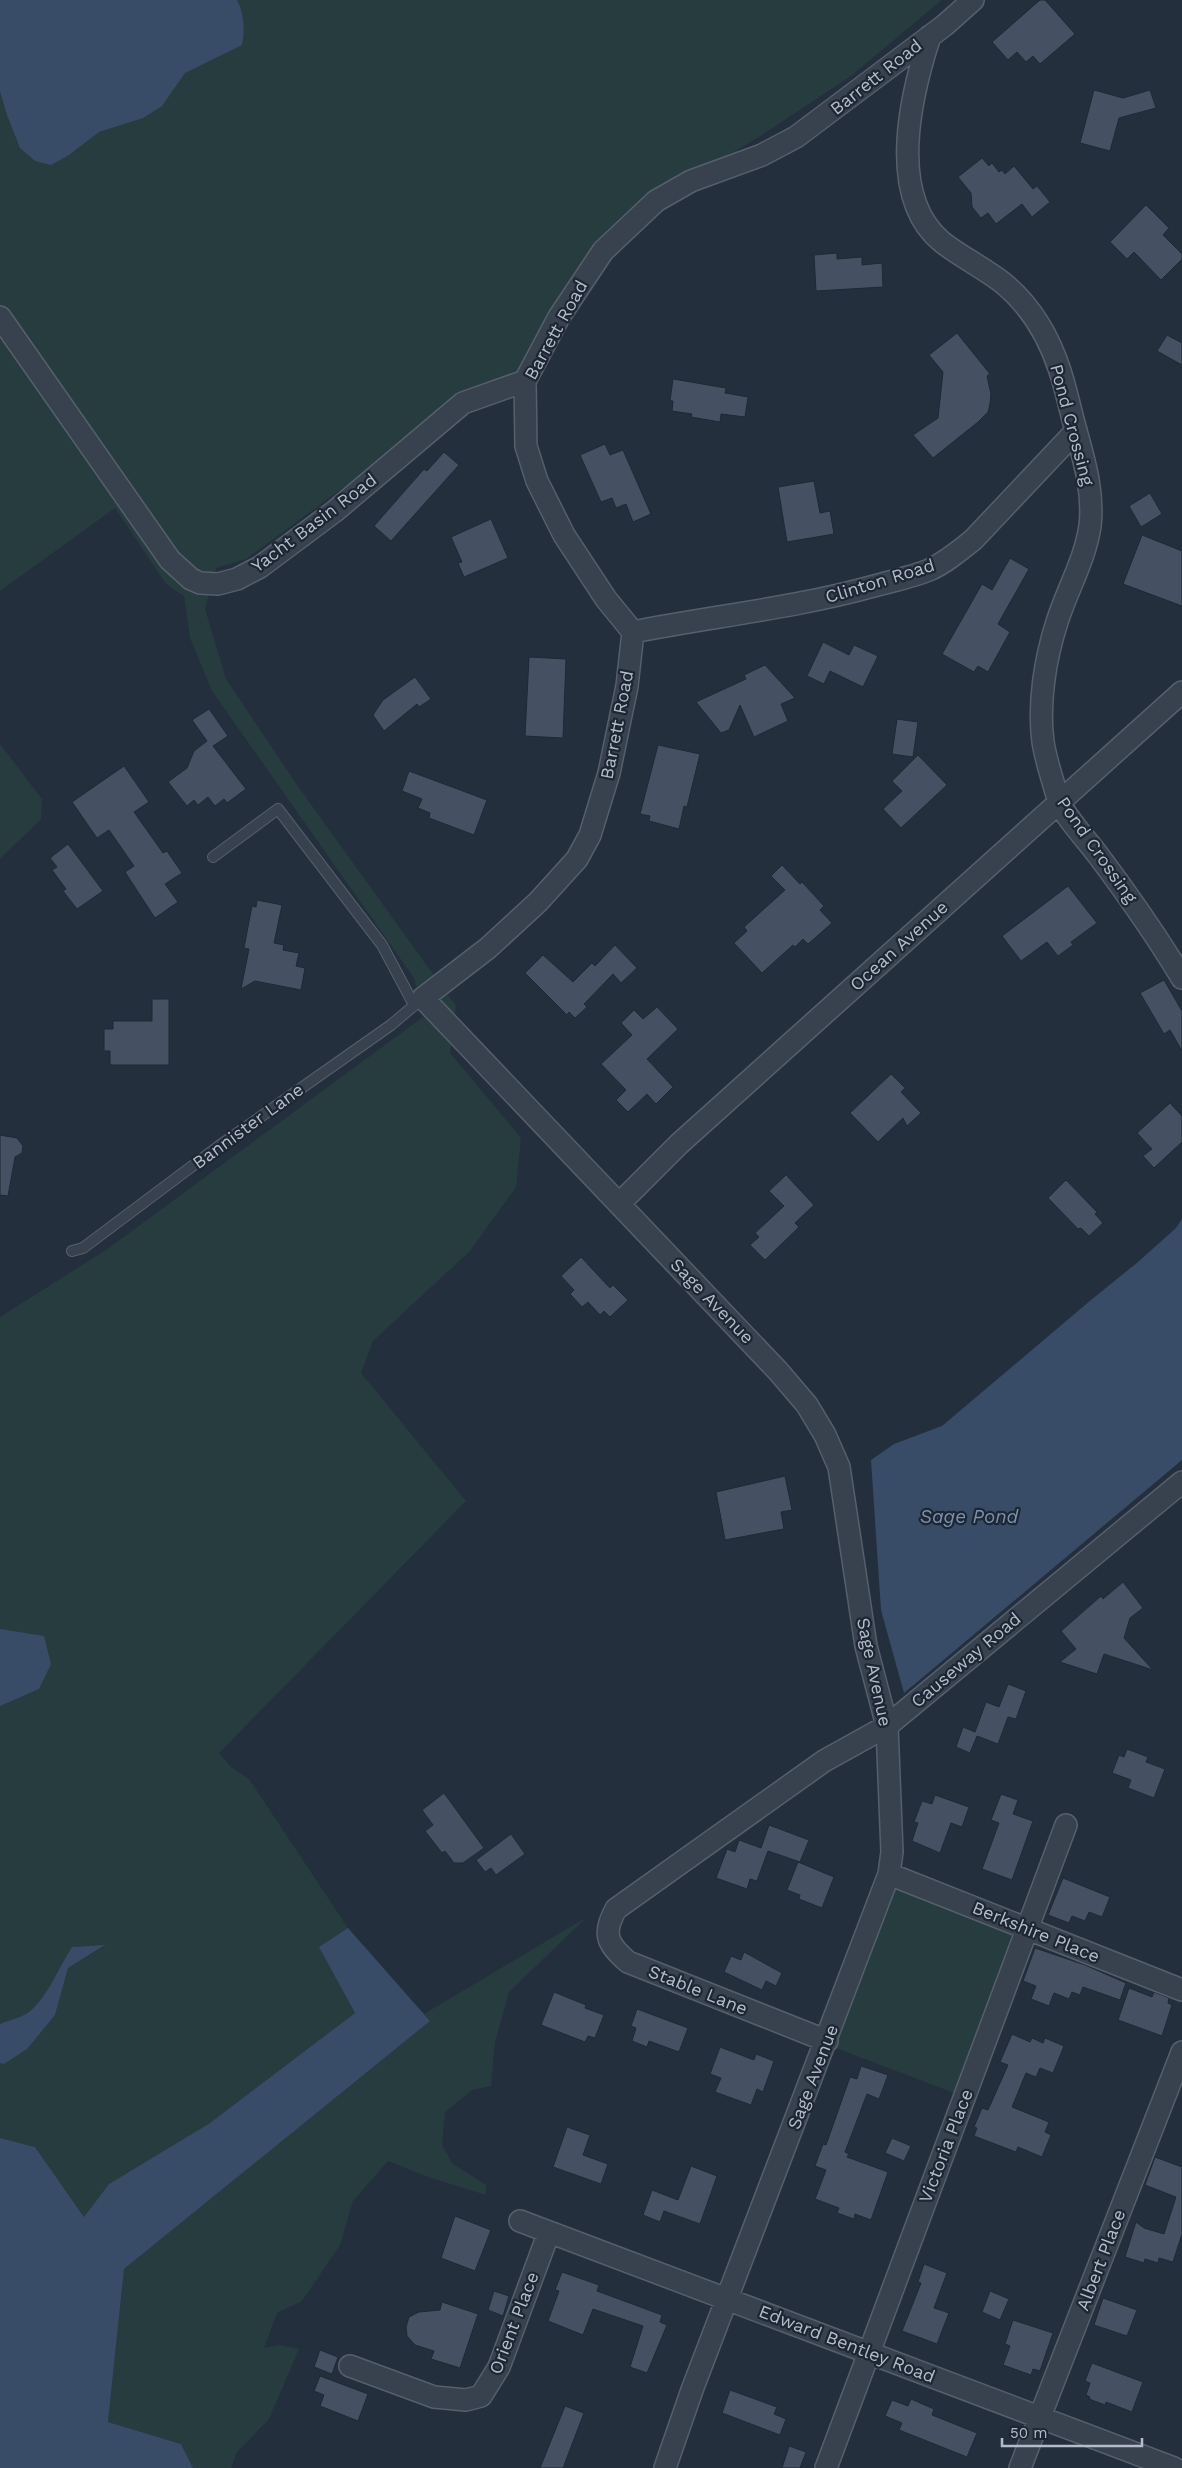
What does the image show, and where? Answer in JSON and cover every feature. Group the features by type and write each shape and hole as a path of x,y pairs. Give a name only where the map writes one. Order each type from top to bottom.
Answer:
{"street":[{"name":"Barrett Road","path":"419,1002 488,948 538,902 577,859 590,835 609,773 627,686 633,632 606,599 564,536 537,482 526,446 525,381 559,316 603,251 636,218 656,202 691,181 762,155 796,137 930,36 973,0"},
{"name":"Pond Crossing","path":"930,36 921,63 911,112 908,147 910,181 919,211 926,224 940,241 1003,283 1026,304 1038,321 1060,369 1090,484 1090,526 1083,552 1056,622 1046,669 1042,700 1043,742 1059,803 1148,924 1182,978"},
{"name":"Yacht Basin Road","path":"0,317 170,560 191,579 200,583 218,584 237,579 260,567 336,511 463,403 525,381"},
{"name":"Clinton Road","path":"633,632 704,618 766,610 829,598 928,570 955,555 973,540 1076,431"},
{"name":"Ocean Avenue","path":"620,1204 680,1144 1182,692"},
{"name":"Sage Avenue","path":"419,1002 620,1204 778,1371 807,1405 825,1435 839,1466 866,1646 886,1726 892,1852 889,1874 827,2041 692,2390 665,2468"},
{"name":"Causeway Road","path":"616,1908 824,1761 886,1726 1182,1482"},
{"name":"Victoria Place","path":"826,2468 1066,1825"},
{"name":"Berkshire Place","path":"889,1874 1182,1990"},
{"name":"Stable Lane","path":"616,1908 609,1922 608,1933 612,1948 628,1962 827,2041"},
{"name":"Albert Place","path":"1020,2468 1182,2052"},
{"name":"Edward Bentley Road","path":"520,2220 1174,2468"},
{"name":"Orient Place","path":"350,2366 434,2397 466,2400 481,2396 499,2368 549,2232"}],"lane":[{"path":"213,857 278,809 382,946 419,1002"},
{"name":"Bannister Lane","path":"72,1251 83,1248 219,1146 391,1025 419,1002"}],"green space":[{"path":"0,0 942,0 851,76 762,135 632,213 525,381 463,400 246,559 216,568 205,609 226,679 297,785 456,1006 450,1053 521,1138 516,1187 470,1251 373,1341 361,1373 466,1501 219,1753 231,1767 249,1779 348,1928 320,1947 355,2013 210,2123 109,2184 84,2217 35,2147 0,2138 0,2063 4,2064 55,2015 68,1968 104,1946 72,1947 48,1990 36,2005 26,2014 0,2024 0,1317 106,1250 423,1017 414,978 212,691 190,638 184,596 166,584 115,508 0,591 0,337 8,348 17,342 0,317"},
{"path":"0,744 42,799 41,819 0,859"},
{"path":"891,1877 1026,1929 962,2096 828,2045"},
{"path":"587,1917 509,1992 495,2042 491,2086 472,2090 445,2112 442,2145 452,2163 486,2185 486,2195 428,2177 388,2161 353,2201 340,2245 302,2301 277,2313 264,2348 278,2345 299,2349 269,2419 237,2452 231,2468 193,2468 181,2444 108,2422 124,2269 430,2021 424,2014"}],"water":[{"path":"0,0 237,0 243,22 242,45 185,73 162,106 143,118 99,132 69,155 51,165 35,161 20,148 7,115 0,91"},
{"name":"Sage Pond","path":"1182,1219 1182,1460 904,1693 881,1610 871,1460 894,1444 942,1426 1138,1262 1176,1228"},
{"path":"0,1629 44,1636 51,1664 39,1689 0,1706"},
{"path":"348,1928 430,2021 124,2269 108,2422 181,2444 193,2468 0,2468 0,2138 35,2147 84,2217 109,2184 210,2123 355,2013 319,1947"},
{"path":"105,1945 68,1968 55,2015 27,2049 4,2064 0,2063 0,2024 26,2014 36,2005 48,1990 72,1947"}],"building":[{"path":"1040,0 1045,0 1075,34 1040,64 1033,56 1026,62 1017,52 1008,60 992,42"},
{"path":"1094,90 1123,98 1150,90 1156,108 1119,118 1110,151 1080,143"},
{"path":"982,158 989,166 992,163 999,172 1002,170 1005,174 1014,166 1033,189 1037,186 1050,202 1032,217 1022,204 996,224 988,213 981,218 972,207 971,193 958,177"},
{"path":"1146,205 1169,228 1163,235 1182,254 1182,259 1161,280 1134,252 1127,259 1110,242"},
{"path":"837,253 837,259 862,257 862,265 882,263 883,287 816,291 814,255"},
{"path":"957,333 990,374 987,376 991,394 990,404 988,412 978,422 933,458 913,435 938,418 943,372 929,355"},
{"path":"1167,335 1182,343 1182,365 1157,351"},
{"path":"673,379 726,388 725,393 748,397 745,417 721,414 720,422 691,417 692,414 672,411 673,401 670,401"},
{"path":"605,444 610,455 623,450 651,514 633,522 626,504 616,508 612,498 601,502 580,455"},
{"path":"444,452 459,465 391,541 374,526 424,469 427,471"},
{"path":"814,481 820,513 830,511 834,534 787,542 778,487"},
{"path":"1150,493 1162,514 1141,527 1129,506"},
{"path":"491,519 508,558 464,577 458,563 462,562 451,537"},
{"path":"1142,535 1182,551 1182,606 1123,584"},
{"path":"1010,558 1029,569 998,624 1010,632 988,672 978,666 974,672 942,654 982,584 992,590"},
{"path":"823,642 849,655 854,645 878,656 863,687 830,671 824,684 807,676"},
{"path":"529,657 566,659 563,738 525,736"},
{"path":"765,665 795,698 781,704 788,721 754,737 740,705 729,730 721,733 696,702 746,679 744,675"},
{"path":"415,677 431,699 419,707 417,704 384,731 373,715 383,700"},
{"path":"209,709 228,736 213,746 246,789 227,803 224,799 215,806 208,797 198,805 194,800 187,806 168,782 187,768 194,751 207,741 192,720"},
{"path":"897,719 918,722 913,757 892,754"},
{"path":"658,745 700,754 687,807 684,806 679,829 649,821 650,816 640,814"},
{"path":"918,755 947,785 901,828 883,809 902,791 892,781"},
{"path":"124,766 149,802 134,812 163,853 167,851 182,873 165,884 178,902 155,918 125,872 134,866 109,830 97,838 72,802"},
{"path":"409,771 487,800 474,835 429,818 430,813 418,808 422,799 402,791"},
{"path":"68,844 103,891 77,909 63,891 66,889 52,870 57,867 50,858"},
{"path":"782,865 800,884 802,882 824,906 820,910 832,923 808,944 803,939 795,947 793,945 762,973 734,943 747,931 744,927 785,890 771,876"},
{"path":"1068,886 1097,923 1071,942 1073,945 1058,956 1047,942 1021,961 1002,936"},
{"path":"257,900 282,905 274,943 284,945 283,950 299,953 296,966 305,968 301,990 255,981 241,989 249,949 244,948 252,906 256,907"},
{"path":"615,945 637,968 621,983 613,974 584,1004 587,1007 575,1018 569,1012 567,1015 525,973 543,955 573,982 592,963 595,966"},
{"path":"1164,980 1182,1011 1182,1051 1170,1030 1164,1034 1140,993"},
{"path":"152,999 169,999 169,1065 110,1065 110,1051 104,1051 104,1029 113,1029 113,1021 152,1021"},
{"path":"657,1007 678,1029 647,1059 673,1087 656,1104 647,1094 628,1112 616,1100 626,1090 601,1064 632,1035 621,1023 634,1010 643,1019"},
{"path":"891,1074 905,1088 901,1092 921,1113 907,1126 903,1118 878,1142 850,1113"},
{"path":"1170,1103 1182,1116 1182,1142 1154,1168 1143,1156 1152,1149 1137,1133"},
{"path":"0,1135 17,1138 23,1146 22,1153 15,1157 8,1196 0,1195"},
{"path":"786,1175 814,1205 795,1223 799,1227 765,1260 750,1245 759,1237 755,1233 784,1206 769,1191"},
{"path":"1066,1180 1097,1212 1095,1214 1103,1223 1089,1236 1081,1228 1078,1229 1048,1198"},
{"path":"581,1257 610,1288 613,1285 628,1300 610,1317 604,1311 600,1315 588,1302 582,1307 570,1294 574,1290 561,1276"},
{"path":"785,1476 792,1510 781,1512 784,1529 725,1540 716,1492"},
{"path":"1123,1582 1143,1608 1130,1618 1124,1638 1153,1670 1104,1654 1097,1674 1060,1662 1076,1649 1061,1631 1101,1596 1103,1599"},
{"path":"1008,1684 1026,1691 1016,1719 1008,1717 998,1744 977,1736 970,1753 956,1747 963,1727 975,1732 986,1702 999,1707"},
{"path":"1127,1749 1148,1757 1146,1762 1165,1769 1154,1798 1128,1788 1131,1780 1112,1773 1119,1755 1124,1757"},
{"path":"444,1793 484,1848 463,1863 454,1863 445,1851 442,1853 425,1831 433,1825 422,1810"},
{"path":"1001,1794 1018,1800 1013,1814 1033,1821 1012,1880 982,1869 999,1823 991,1820"},
{"path":"935,1795 969,1807 962,1827 951,1823 940,1853 912,1841 918,1823 914,1822 922,1801 932,1804"},
{"path":"769,1825 809,1840 800,1862 768,1851 757,1881 750,1879 747,1889 716,1878 727,1849 735,1852 739,1840 761,1848"},
{"path":"511,1834 525,1854 496,1875 491,1868 485,1872 476,1860"},
{"path":"798,1862 834,1877 822,1908 799,1899 800,1895 787,1890"},
{"path":"1063,1878 1110,1897 1102,1917 1089,1912 1085,1921 1072,1916 1069,1923 1048,1915"},
{"path":"1035,1948 1085,1965 1126,1983 1120,2000 1083,1987 1080,1995 1072,1992 1069,1999 1054,1993 1049,2006 1031,1999 1036,1986 1023,1981"},
{"path":"744,1952 782,1973 776,1986 766,1981 762,1990 724,1972 731,1956 741,1960"},
{"path":"1129,1988 1152,1997 1154,1992 1169,1998 1168,2003 1172,2005 1162,2036 1118,2020"},
{"path":"554,1992 586,2005 585,2008 604,2015 595,2038 588,2036 585,2042 541,2025"},
{"path":"637,2009 688,2028 679,2052 649,2041 647,2047 632,2041 636,2028 631,2026"},
{"path":"1012,2034 1030,2042 1032,2038 1043,2043 1045,2038 1064,2046 1053,2073 1040,2068 1036,2077 1026,2073 1012,2107 1049,2122 1045,2132 1051,2135 1042,2157 1018,2147 1016,2152 974,2136 977,2128 974,2127 982,2108 988,2110 1008,2065 1000,2062"},
{"path":"720,2047 754,2060 756,2054 774,2061 763,2092 757,2089 751,2105 715,2092 721,2078 710,2074"},
{"path":"861,2066 888,2075 879,2099 867,2094 845,2152 849,2154 847,2157 888,2172 871,2220 855,2214 854,2219 837,2213 839,2208 815,2199 826,2170 815,2166 823,2144 826,2145 850,2077 857,2079"},
{"path":"567,2127 590,2135 583,2155 608,2164 601,2184 553,2167"},
{"path":"892,2138 911,2146 904,2161 885,2153"},
{"path":"1155,2157 1182,2167 1182,2234 1173,2262 1159,2258 1158,2263 1145,2259 1144,2263 1125,2257 1136,2222 1144,2228 1164,2234 1176,2197 1145,2185"},
{"path":"691,2166 717,2176 700,2224 664,2211 660,2222 643,2215 652,2190 678,2200"},
{"path":"455,2216 491,2230 475,2271 441,2258"},
{"path":"924,2264 947,2273 934,2308 949,2313 937,2344 902,2331 921,2283 918,2282"},
{"path":"562,2272 599,2285 597,2291 662,2315 660,2322 667,2325 647,2373 630,2367 643,2326 593,2309 583,2335 548,2321 559,2291 555,2290"},
{"path":"494,2291 509,2296 503,2316 488,2310"},
{"path":"990,2291 1009,2299 1000,2320 982,2312"},
{"path":"1103,2298 1137,2310 1127,2336 1094,2325"},
{"path":"442,2302 478,2314 460,2368 431,2359 434,2351 415,2345 407,2336 406,2327 409,2317 419,2312 440,2310"},
{"path":"1013,2320 1053,2333 1040,2371 1033,2369 1031,2375 1003,2365 1010,2346 1005,2344"},
{"path":"320,2350 338,2357 332,2374 314,2367"},
{"path":"1092,2363 1143,2382 1132,2412 1106,2402 1105,2405 1089,2399 1090,2397 1086,2395 1090,2383 1085,2381"},
{"path":"320,2376 368,2394 358,2421 320,2406 324,2395 314,2391"},
{"path":"730,2390 777,2407 774,2414 786,2419 780,2435 722,2413"},
{"path":"911,2399 934,2409 932,2415 977,2433 967,2457 899,2430 902,2423 885,2416 892,2400 908,2406"},
{"path":"565,2406 584,2413 563,2468 540,2468"},
{"path":"789,2446 806,2452 800,2468 782,2468"}]}
